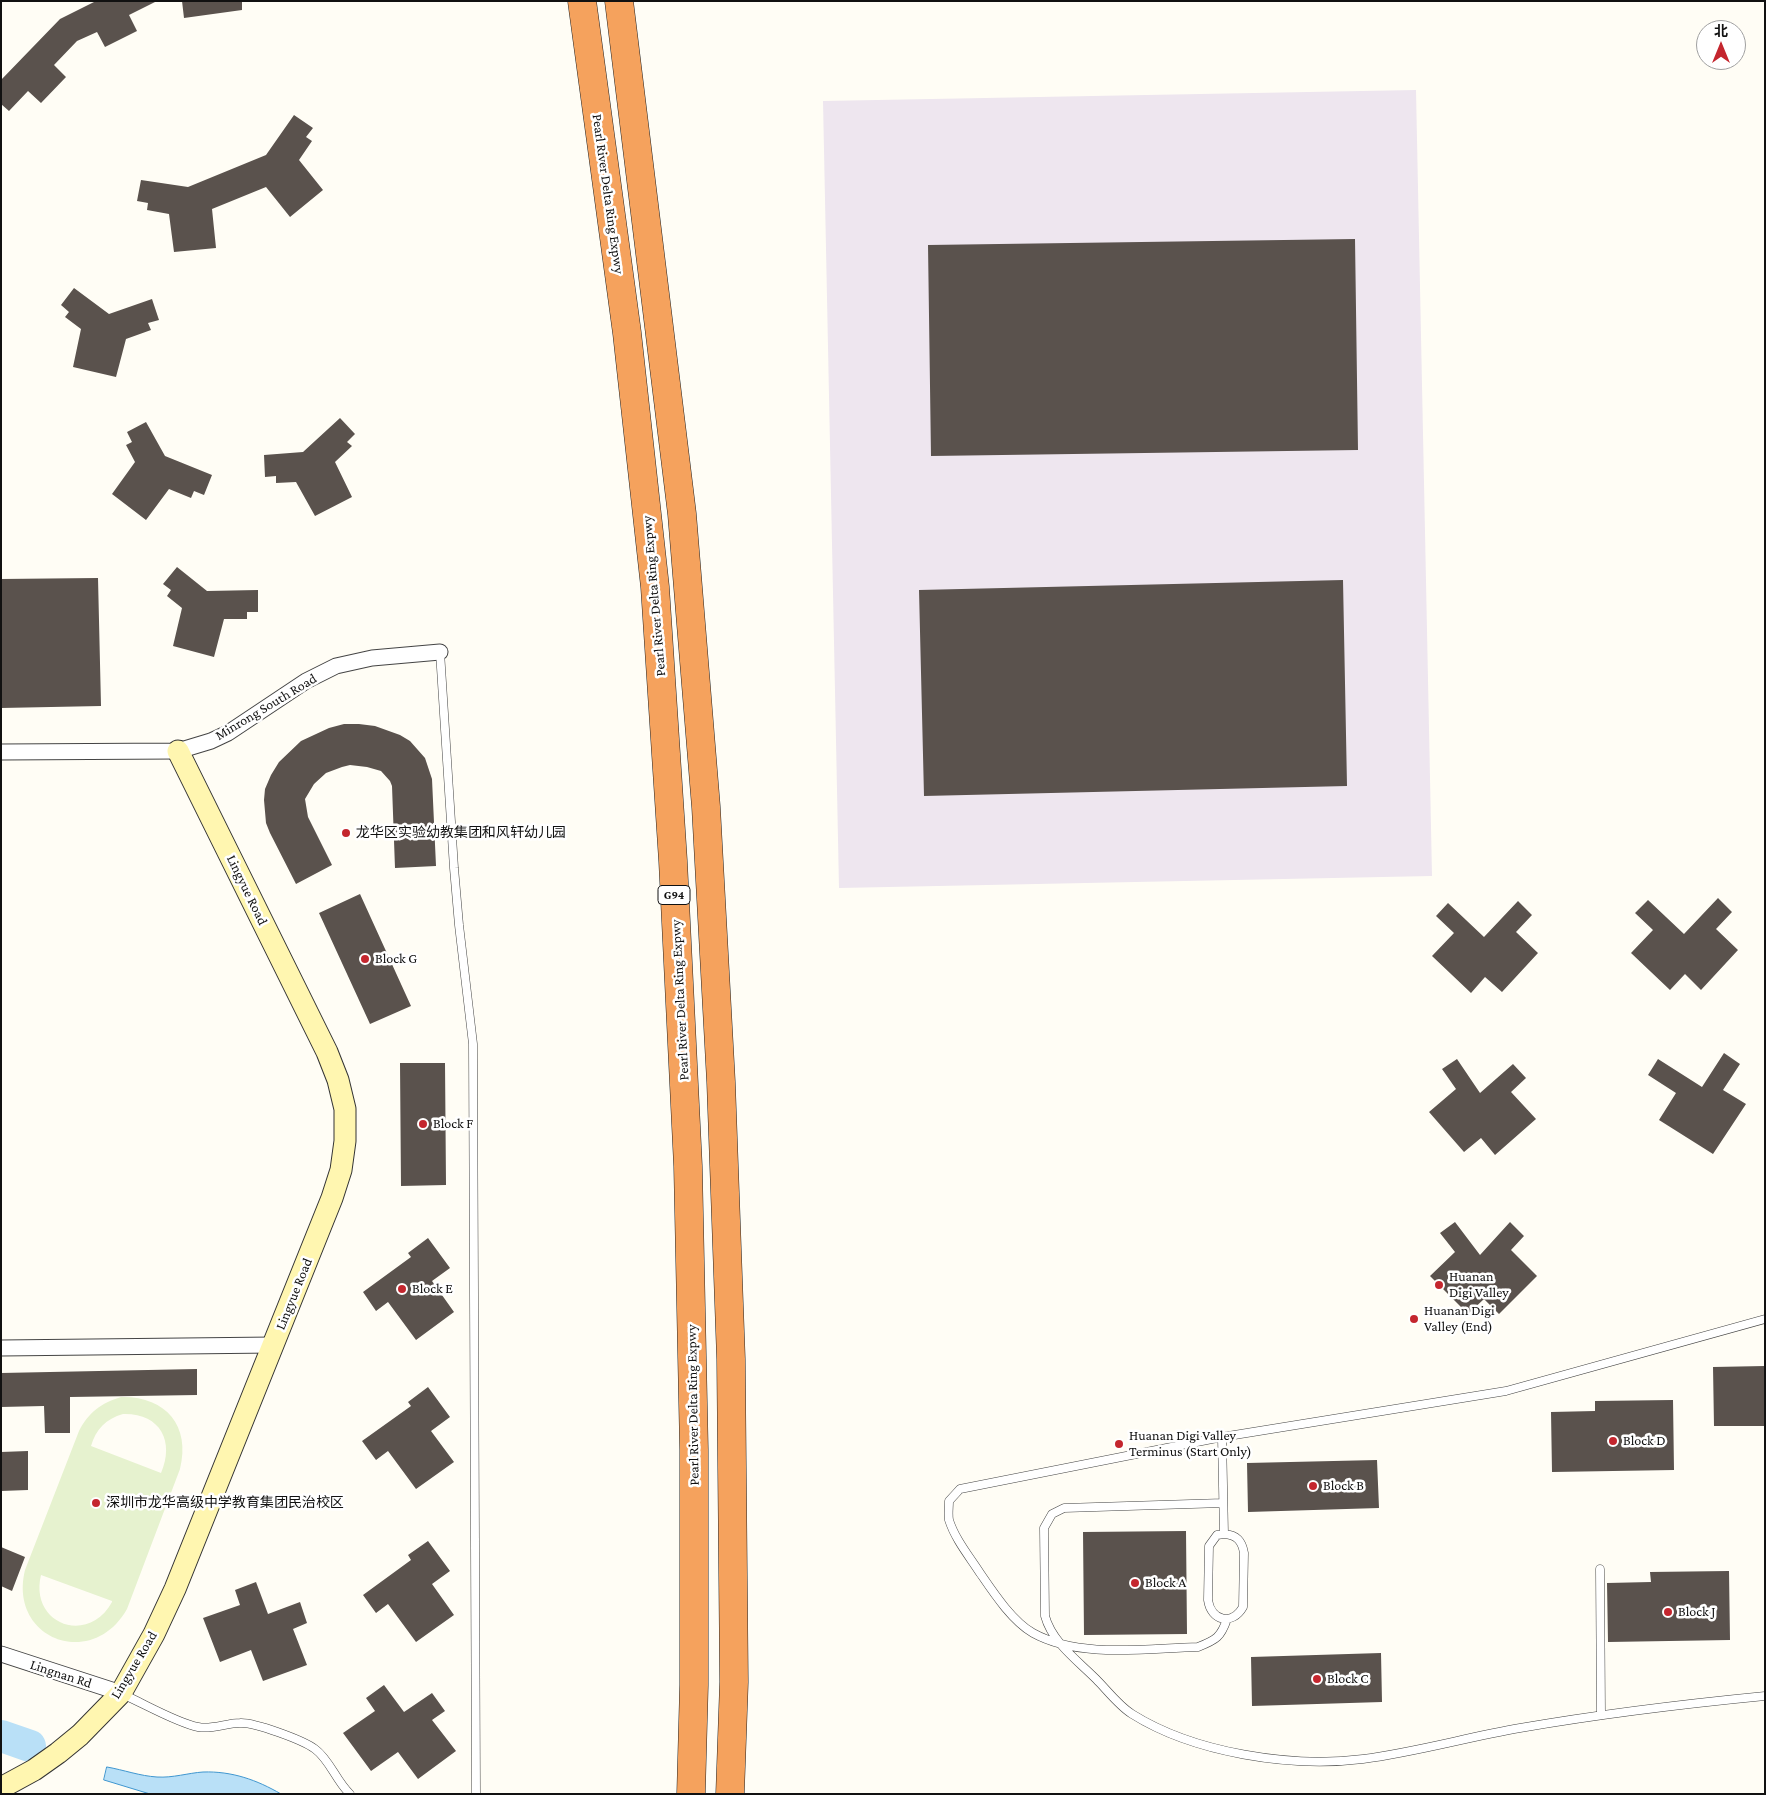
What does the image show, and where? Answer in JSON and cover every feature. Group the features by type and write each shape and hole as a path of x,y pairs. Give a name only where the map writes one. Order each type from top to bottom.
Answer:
{"highway":[{"path":"577,1 588,46"},
{"name":"Pearl River Delta Ring Expwy","path":"582,1 627,333 654,577 673,861 688,1166 694,1450 694,1685 690,1794"},
{"name":"G94","path":"619,1 682,514 707,817 722,1082 730,1359 734,1682 730,1794"}],"street":[{"name":"Minrong South Road","path":"1,752 178,751 211,741 228,733 306,682 336,666 372,658 440,652"},
{"name":"Lingyue Road","path":"1,1788 34,1770 80,1735 121,1693 154,1634 175,1589 274,1345 332,1198 341,1170 345,1141 344,1109 338,1080 327,1052 178,751"},
{"path":"1,1348 274,1345"},
{"name":"Lingnan Rd","path":"1,1654 121,1693"}],"lane":[{"path":"440,652 454,878 473,1044 476,1794"},
{"path":"1227,1619 1223,1632 1213,1642 1198,1647 1097,1650 1060,1643 1032,1632 1016,1619 990,1587 959,1541 949,1519 949,1501 960,1489 1222,1437 1506,1391 1765,1319"},
{"path":"1222,1437 1224,1534"},
{"path":"1223,1503 1064,1508 1052,1514 1044,1528 1046,1616 1049,1629 1060,1643 1131,1714 1198,1743 1259,1757 1306,1761 1363,1759 1519,1728 1601,1715 1765,1696"},
{"path":"1224,1534 1232,1535 1239,1539 1243,1546 1244,1554 1243,1607 1234,1617 1227,1619 1213,1614 1208,1600 1209,1546 1218,1536 1224,1534"},
{"path":"1600,1569 1601,1715"},
{"path":"121,1693 190,1725 209,1728 238,1723 252,1724 308,1745 321,1755 350,1794"}],"shaded area":[{"path":"1416,90 1432,876 839,888 823,101"}],"green space":[{"path":"121,1397 137,1398 162,1408 171,1416 178,1427 182,1439 180,1469 127,1609 112,1628 94,1639 75,1642 56,1639 41,1629 29,1614 23,1594 25,1570 79,1431 91,1413 114,1399","holes":["123,1414 147,1418 161,1431 165,1440 166,1450 161,1473 91,1446 102,1426","41,1575 112,1601 112,1602 102,1615 89,1623 76,1626 63,1623 52,1617 44,1606 40,1592"]}],"water":[{"path":"107,1767 157,1777 203,1772 224,1773 253,1781 281,1794 150,1794 104,1780"}],"building":[{"path":"96,1 157,1 129,15 137,31 105,47 97,32 77,41 54,65 66,77 41,103 28,91 9,111 1,104 1,80 60,19"},
{"path":"182,1 242,1 242,10 184,18"},
{"path":"294,115 313,128 306,137 312,141 299,160 323,190 290,217 266,187 212,209 216,248 174,252 169,214 147,210 148,203 137,201 141,180 188,187 266,155"},
{"path":"1355,239 1358,450 931,456 928,245"},
{"path":"74,288 109,314 152,299 159,320 148,323 151,330 126,339 116,377 73,367 81,329 65,317 69,312 61,305"},
{"path":"340,418 355,434 347,442 352,446 335,462 352,497 315,516 296,482 276,483 276,476 265,477 264,455 303,452"},
{"path":"146,422 165,456 212,475 204,495 194,491 191,498 169,489 146,520 112,494 135,462 126,445 132,442 127,432"},
{"path":"177,567 207,591 258,590 258,612 247,612 247,619 224,619 214,657 173,646 182,608 167,596 171,590 163,584"},
{"path":"98,578 101,706 1,708 1,579"},
{"path":"1343,580 1347,786 924,796 919,590"},
{"path":"344,724 375,726 400,735 410,741 425,758 432,779 436,866 395,868 392,786 390,781 381,771 350,765 326,773 314,784 305,799 308,817 332,865 296,884 266,823 265,789 279,762 301,741 329,728"},
{"name":"Block G","path":"360,894 411,1006 370,1024 319,913"},
{"path":"1718,898 1732,912 1716,929 1738,950 1701,990 1685,974 1670,990 1631,953 1653,930 1635,913 1648,900 1684,934"},
{"path":"1518,901 1532,915 1516,932 1538,953 1502,992 1485,977 1471,993 1432,956 1454,933 1436,916 1448,903 1484,937"},
{"path":"1724,1053 1740,1064 1723,1090 1746,1104 1713,1154 1659,1120 1676,1093 1648,1075 1658,1059 1702,1087"},
{"path":"1457,1059 1480,1093 1513,1064 1526,1078 1511,1092 1536,1119 1495,1155 1481,1138 1464,1152 1429,1112 1456,1089 1442,1069"},
{"name":"Block F","path":"400,1063 445,1063 446,1185 401,1186"},
{"path":"1455,1222 1480,1255 1510,1222 1524,1236 1511,1250 1537,1276 1499,1314 1484,1299 1468,1314 1430,1276 1455,1252 1440,1233"},
{"name":"Block E","path":"428,1238 450,1268 432,1281 454,1312 416,1340 388,1302 376,1311 363,1292 411,1257 408,1253"},
{"path":"1765,1366 1765,1426 1714,1426 1713,1367"},
{"path":"197,1369 197,1395 70,1397 70,1433 45,1433 44,1406 1,1407 1,1373"},
{"path":"428,1387 450,1417 431,1431 454,1462 416,1489 388,1451 376,1460 362,1441 411,1406 408,1402"},
{"name":"Block D","path":"1673,1400 1674,1470 1552,1472 1551,1412 1595,1411 1595,1401"},
{"path":"28,1451 28,1490 1,1491 1,1452"},
{"name":"Block B","path":"1377,1460 1379,1508 1248,1512 1247,1463"},
{"name":"Block A","path":"1186,1531 1187,1634 1084,1635 1083,1532"},
{"path":"428,1541 450,1571 432,1584 454,1615 416,1642 388,1604 376,1613 363,1595 411,1560 408,1555"},
{"path":"1,1547 25,1557 12,1591 1,1586"},
{"name":"Block J","path":"1729,1571 1730,1640 1608,1642 1607,1583 1651,1582 1650,1572"},
{"path":"256,1582 268,1614 300,1602 307,1623 293,1629 307,1665 263,1681 251,1650 220,1662 203,1618 240,1605 235,1590"},
{"name":"Block C","path":"1381,1653 1382,1702 1252,1706 1251,1657"},
{"path":"384,1685 404,1712 432,1693 445,1711 432,1720 456,1751 418,1779 398,1752 371,1771 343,1733 375,1711 366,1698"}],"waterway":[{"path":"1,1736 30,1746"}],"place":[{"name":"龙华区实验幼教集团和风轩幼儿园","path":"346,833"},
{"name":"Block G","path":"365,959"},
{"name":"Block F","path":"423,1124"},
{"name":"Huanan Digi Valley","path":"1439,1285"},
{"name":"Block E","path":"402,1289"},
{"name":"Huanan Digi Valley (End)","path":"1414,1319"},
{"name":"Block D","path":"1613,1441"},
{"name":"Huanan Digi Valley Terminus (Start Only)","path":"1119,1444"},
{"name":"Block B","path":"1313,1486"},
{"name":"深圳市龙华高级中学教育集团民治校区","path":"96,1503"},
{"name":"Block A","path":"1135,1583"},
{"name":"Block J","path":"1668,1612"},
{"name":"Block C","path":"1317,1679"}]}
